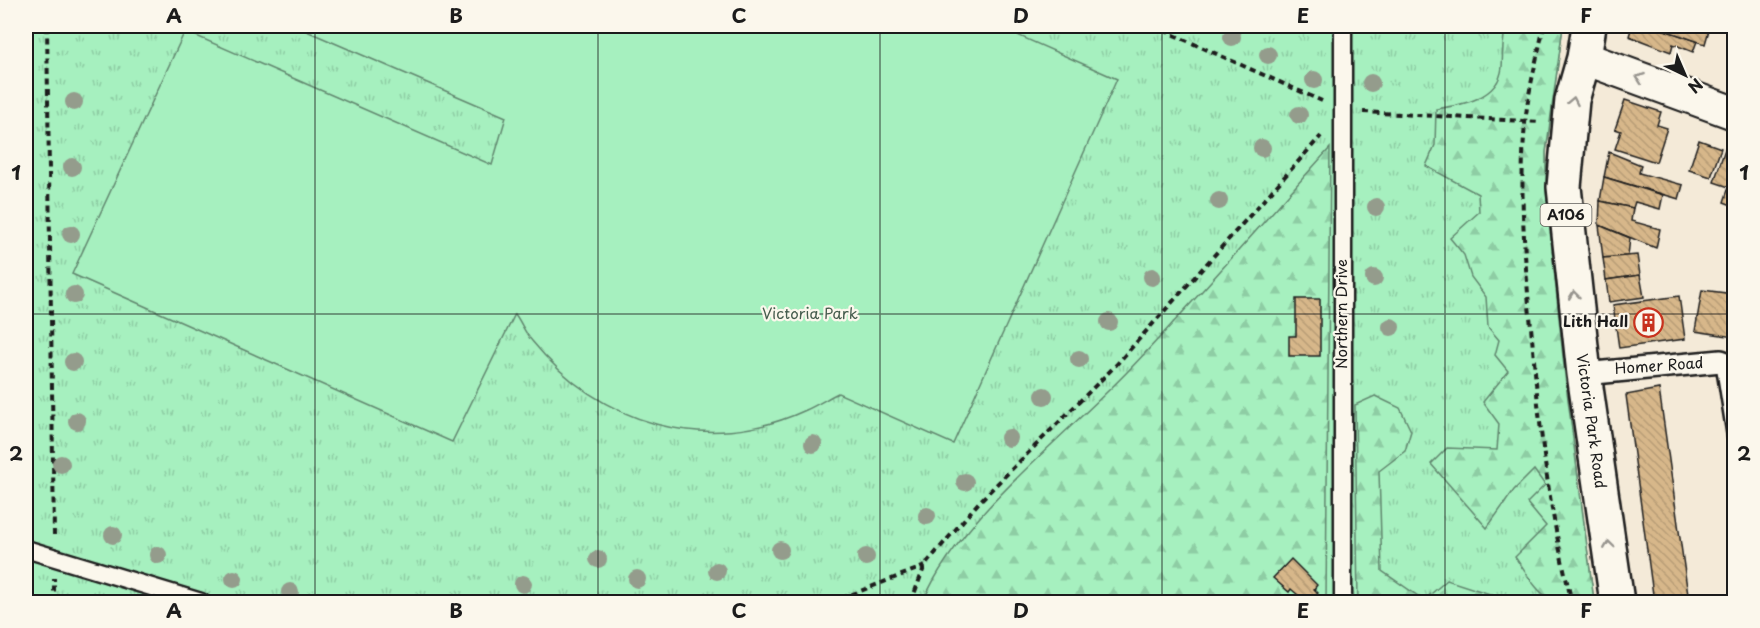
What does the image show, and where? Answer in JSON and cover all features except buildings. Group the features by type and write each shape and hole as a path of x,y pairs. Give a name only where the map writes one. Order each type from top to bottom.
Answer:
{"main road":[{"name":"Victoria Park Road","path":"1589,26 1584,58 1572,100 1564,187 1584,374 1617,603"},
{"path":"1584,58 1734,113"}],"street":[{"name":"Northern Drive","path":"1343,26 1343,603"},
{"name":"Homer Road","path":"1584,374 1728,364"},
{"path":"26,549 201,603"}],"lane":[{"path":"1728,364 1734,443"}],"path":[{"path":"47,26 55,559"},
{"path":"1544,26 1526,122 1522,188 1525,269 1545,476 1557,545 1572,603"},
{"path":"911,603 925,565 980,501 1116,365 1343,111"},
{"path":"832,603 925,565"}],"green space":[{"name":"Victoria Park","path":"26,26 1563,26 1546,152 1546,191 1565,376 1594,602 26,602"},
{"path":"295,26 997,26 1117,79 953,444 838,393 806,410 768,424 730,431 693,431 657,424 622,412 589,393 559,370 527,335 515,314 452,442 72,274 185,31 492,165 506,117"},
{"path":"1506,26 1563,26 1546,152 1546,191 1565,376 1594,601 1564,602 1546,596 1538,590 1515,557 1546,526 1527,503 1545,485 1534,470 1514,490 1487,528 1431,464 1447,448 1497,450 1499,424 1483,402 1508,371 1495,355 1499,340 1488,327 1486,297 1471,277 1464,255 1450,238 1479,212 1478,194 1426,166 1435,145 1436,109 1477,98 1494,86 1499,78"},
{"path":"1330,148 1326,602 923,602 940,570 961,539 987,509 1129,370"},
{"path":"1375,396 1400,408 1411,431 1405,451 1379,471 1382,571 1424,600 1447,580 1499,597 1504,602 1358,602 1355,405"}],"place":[{"name":"Lith Hall","path":"1649,322"}]}
